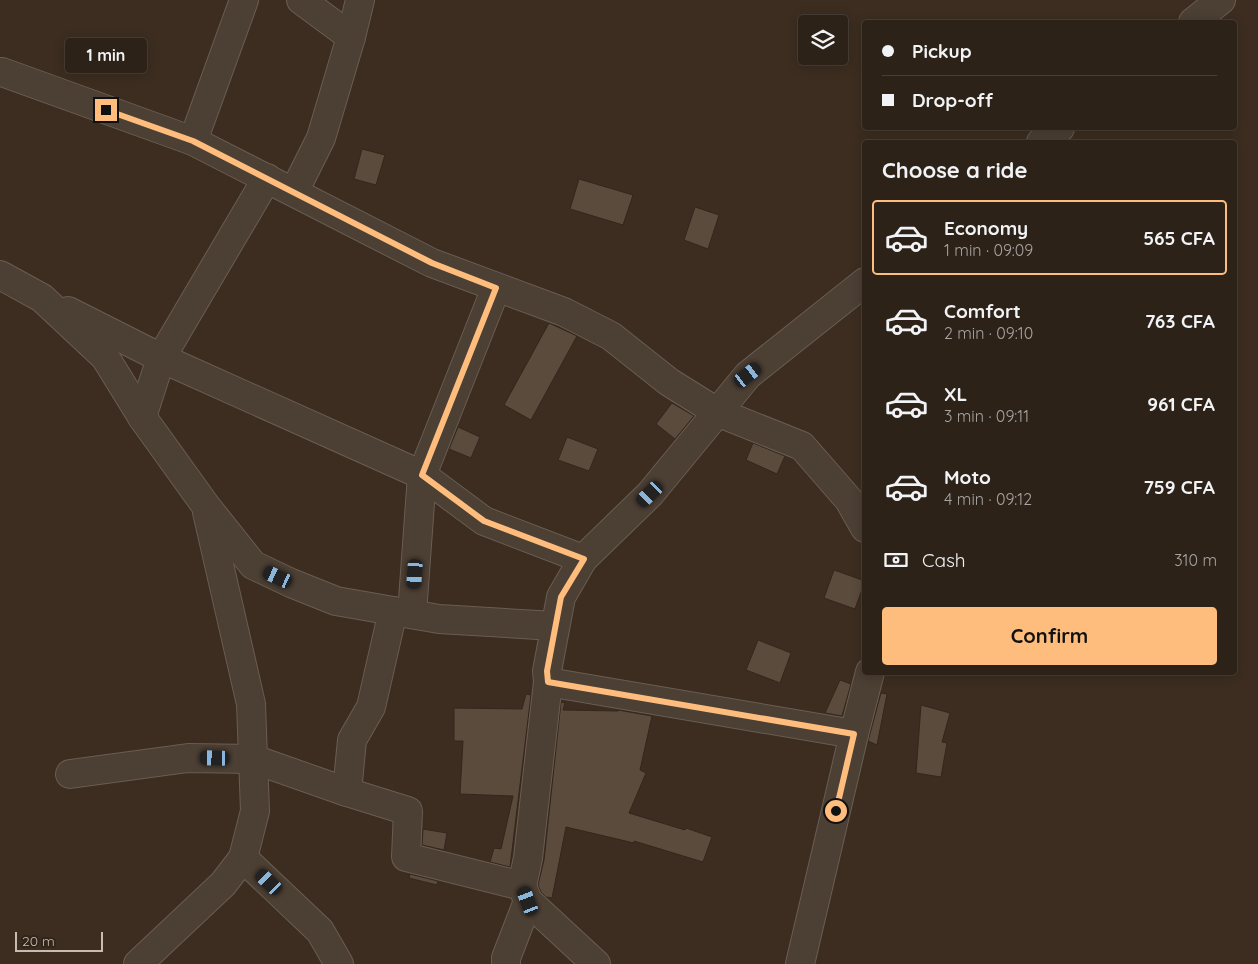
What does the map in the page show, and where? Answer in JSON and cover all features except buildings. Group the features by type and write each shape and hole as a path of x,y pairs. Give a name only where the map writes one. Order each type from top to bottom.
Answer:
{"street":[{"path":"193,141 244,0"},
{"path":"301,0 351,37"},
{"path":"294,192 321,138 360,0"},
{"path":"1196,20 1221,0"},
{"path":"2,72 193,141 432,263 564,312 611,336 669,382 717,412 802,446 849,500 862,523"},
{"path":"1044,140 1057,130"},
{"path":"142,417 162,358 267,178"},
{"path":"0,275 162,358 422,475 484,521 584,559"},
{"path":"506,964 506,958 525,893 548,682 547,671 561,597 584,559 650,494 748,375 862,284"},
{"path":"347,792 352,740 371,707 403,612 422,475 496,288"},
{"path":"42,298 106,357 142,417 206,506 253,565 336,602 439,619 556,626"},
{"path":"138,964 223,884 243,858 255,811 251,704 206,506"},
{"path":"800,964 869,675"},
{"path":"548,682 854,734"},
{"path":"70,774 188,758 253,759 408,811 406,857 525,893 596,964"},
{"path":"243,858 320,931 339,964"}],"route":[{"path":"106,110 193,141 432,263 496,288 422,475 484,521 584,559 561,597 547,671 548,682 854,734 836,811"}]}
